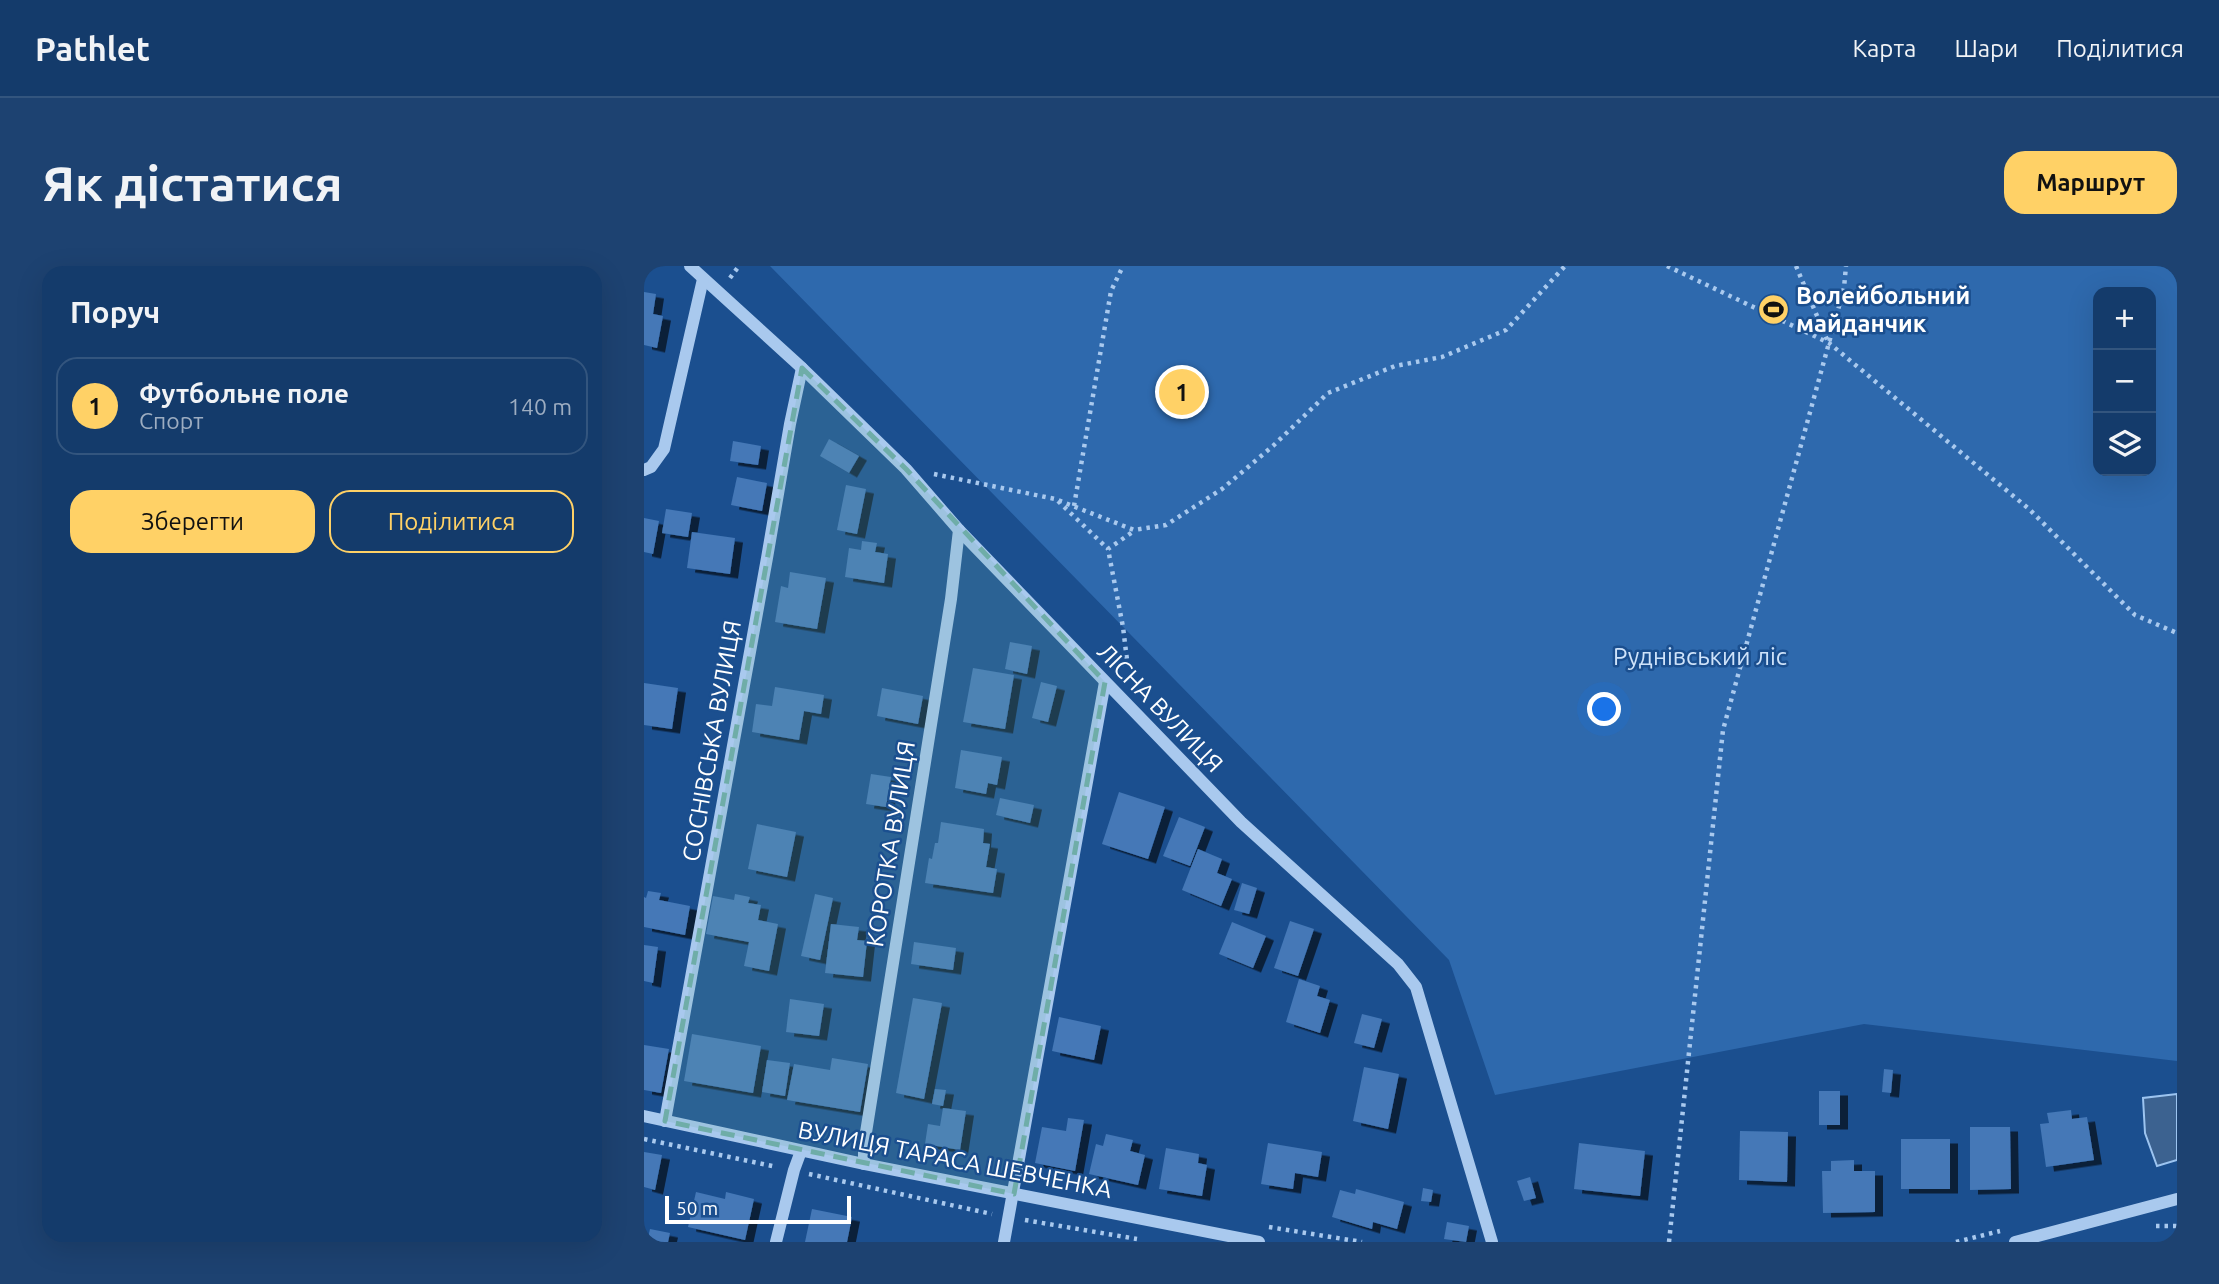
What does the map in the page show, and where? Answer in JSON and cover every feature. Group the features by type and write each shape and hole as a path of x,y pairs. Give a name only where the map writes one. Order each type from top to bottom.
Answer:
{"street":[{"name":"ЛІСНА ВУЛИЦЯ","path":"690,266 802,368 906,469 959,530 1241,822 1398,964 1416,987 1492,1242"},
{"path":"644,470 651,467 664,449 703,279"},
{"name":"СОСНІВСЬКА ВУЛИЦЯ","path":"665,1121 802,368"},
{"name":"КОРОТКА ВУЛИЦЯ","path":"864,1164 864,1145 947,627 959,530"},
{"path":"1004,1242 1105,682"},
{"name":"ВУЛИЦЯ ТАРАСА ШЕВЧЕНКА","path":"644,1116 1233,1240 1259,1242"},
{"path":"776,1242 801,1151"},
{"path":"2015,1242 2177,1199"}],"path":[{"path":"1074,506 1111,291 1123,266"},
{"path":"1108,549 1134,530 1166,525 1222,489 1274,445 1328,393 1395,366 1442,357 1506,330 1565,266"},
{"path":"1667,266 1829,343 2029,509 2135,615 2177,633"},
{"path":"1796,266 1829,343"},
{"path":"1669,1242 1723,730 1844,288 1847,267"},
{"path":"906,469 1055,499 1134,530"},
{"path":"1055,499 1108,549 1127,660 1105,682"},
{"path":"644,1139 1009,1218 1141,1240"}],"highlighted area":[{"path":"802,368 906,469 1105,682 1014,1194 665,1121"}],"green space":[{"name":"Руднівський ліс","path":"770,266 2177,266 2177,1061 1864,1024 1495,1095 1449,960"}],"shaded area":[{"path":"2177,1094 2177,1160 2157,1166 2145,1133 2143,1098"}],"building":[{"path":"644,292 656,294 653,314 663,316 657,348 644,345"},
{"path":"829,439 859,456 849,473 820,456"},
{"path":"733,441 761,446 758,465 730,461"},
{"path":"737,477 767,483 762,511 731,505"},
{"path":"846,485 866,489 857,534 837,530"},
{"path":"666,509 692,513 688,537 662,533"},
{"path":"644,518 659,521 653,554 644,552"},
{"path":"692,532 735,538 730,574 687,568"},
{"path":"862,541 877,543 875,552 888,554 884,583 845,577 849,548 861,550"},
{"path":"790,572 826,578 817,629 775,622 781,586 788,588"},
{"path":"1010,642 1032,646 1027,674 1005,669"},
{"path":"973,668 1014,675 1005,729 963,722"},
{"path":"1041,682 1057,686 1048,722 1032,718"},
{"path":"644,683 678,688 672,729 644,725"},
{"path":"775,687 824,695 821,714 804,711 799,740 752,732 756,704 772,706"},
{"path":"882,688 923,696 918,724 877,716"},
{"path":"961,750 1002,757 997,785 988,783 986,794 955,788"},
{"path":"871,774 891,777 886,807 866,804"},
{"path":"1119,792 1165,807 1148,859 1102,844"},
{"path":"1000,798 1034,805 1030,823 996,815"},
{"path":"1179,817 1205,827 1190,866 1163,856"},
{"path":"941,822 984,829 983,843 990,844 986,867 997,869 993,893 925,883 929,858 932,859 935,843 938,843"},
{"path":"757,824 796,832 787,877 748,869"},
{"path":"1198,849 1222,859 1217,873 1232,879 1221,906 1182,890"},
{"path":"1242,883 1257,888 1249,914 1234,910"},
{"path":"648,891 661,893 659,900 690,906 685,935 644,927 644,897 646,898"},
{"path":"735,894 750,897 748,903 761,905 758,920 778,924 769,971 744,966 749,942 706,934 713,896 734,900"},
{"path":"815,894 833,898 820,960 801,956"},
{"path":"1290,921 1314,929 1298,976 1274,968"},
{"path":"1232,922 1266,936 1253,968 1219,954"},
{"path":"831,924 859,927 857,940 867,941 863,977 825,973"},
{"path":"914,942 956,948 953,970 911,964"},
{"path":"644,945 658,947 653,983 644,981"},
{"path":"1299,979 1320,986 1317,996 1330,1000 1320,1033 1286,1022"},
{"path":"913,998 942,1003 924,1099 896,1093"},
{"path":"790,999 824,1004 819,1036 786,1032"},
{"path":"1362,1014 1382,1019 1374,1048 1354,1043"},
{"path":"1059,1017 1101,1026 1094,1060 1052,1051"},
{"path":"692,1034 761,1046 753,1093 684,1081"},
{"path":"644,1045 669,1049 661,1093 644,1090"},
{"path":"832,1058 868,1064 860,1112 787,1100 794,1064 830,1070"},
{"path":"767,1060 790,1063 785,1096 762,1092"},
{"path":"1364,1067 1399,1074 1388,1129 1353,1121"},
{"path":"1884,1069 1893,1070 1891,1093 1882,1092"},
{"path":"935,1089 946,1090 943,1106 932,1104"},
{"path":"1819,1091 1840,1091 1840,1125 1819,1125"},
{"path":"943,1108 966,1111 960,1150 925,1144 928,1124 940,1126"},
{"path":"2071,1110 2072,1119 2087,1117 2094,1160 2046,1167 2040,1124 2049,1123 2047,1113"},
{"path":"1068,1118 1084,1120 1075,1171 1035,1163 1042,1127 1066,1131"},
{"path":"1970,1127 2010,1127 2011,1189 1970,1190"},
{"path":"1740,1131 1788,1132 1787,1182 1739,1180"},
{"path":"1106,1134 1133,1140 1130,1151 1145,1155 1138,1185 1089,1174 1096,1144 1103,1146"},
{"path":"1901,1139 1950,1139 1950,1189 1901,1189"},
{"path":"1268,1143 1322,1152 1318,1177 1295,1173 1293,1189 1261,1184"},
{"path":"1579,1143 1645,1151 1640,1196 1574,1189"},
{"path":"1166,1148 1199,1154 1198,1163 1207,1165 1202,1196 1159,1189"},
{"path":"644,1152 662,1155 655,1190 644,1187"},
{"path":"1854,1160 1854,1171 1875,1171 1875,1212 1823,1213 1822,1171 1831,1171 1831,1161"},
{"path":"1530,1177 1536,1198 1524,1201 1517,1181"},
{"path":"1423,1188 1433,1190 1431,1202 1421,1201"},
{"path":"1356,1189 1404,1202 1397,1229 1373,1222 1372,1229 1332,1217 1340,1190 1355,1194"},
{"path":"696,1192 725,1199 726,1192 754,1199 745,1240 688,1227"},
{"path":"812,1209 852,1217 847,1242 805,1242"},
{"path":"1447,1222 1469,1226 1466,1242 1444,1239"},
{"path":"650,1229 670,1233 668,1242 647,1242"}],"place":[{"name":"Волейбольний майданчик","path":"1773,310"},
{"name":"Футбольне поле","path":"1182,392"}]}
